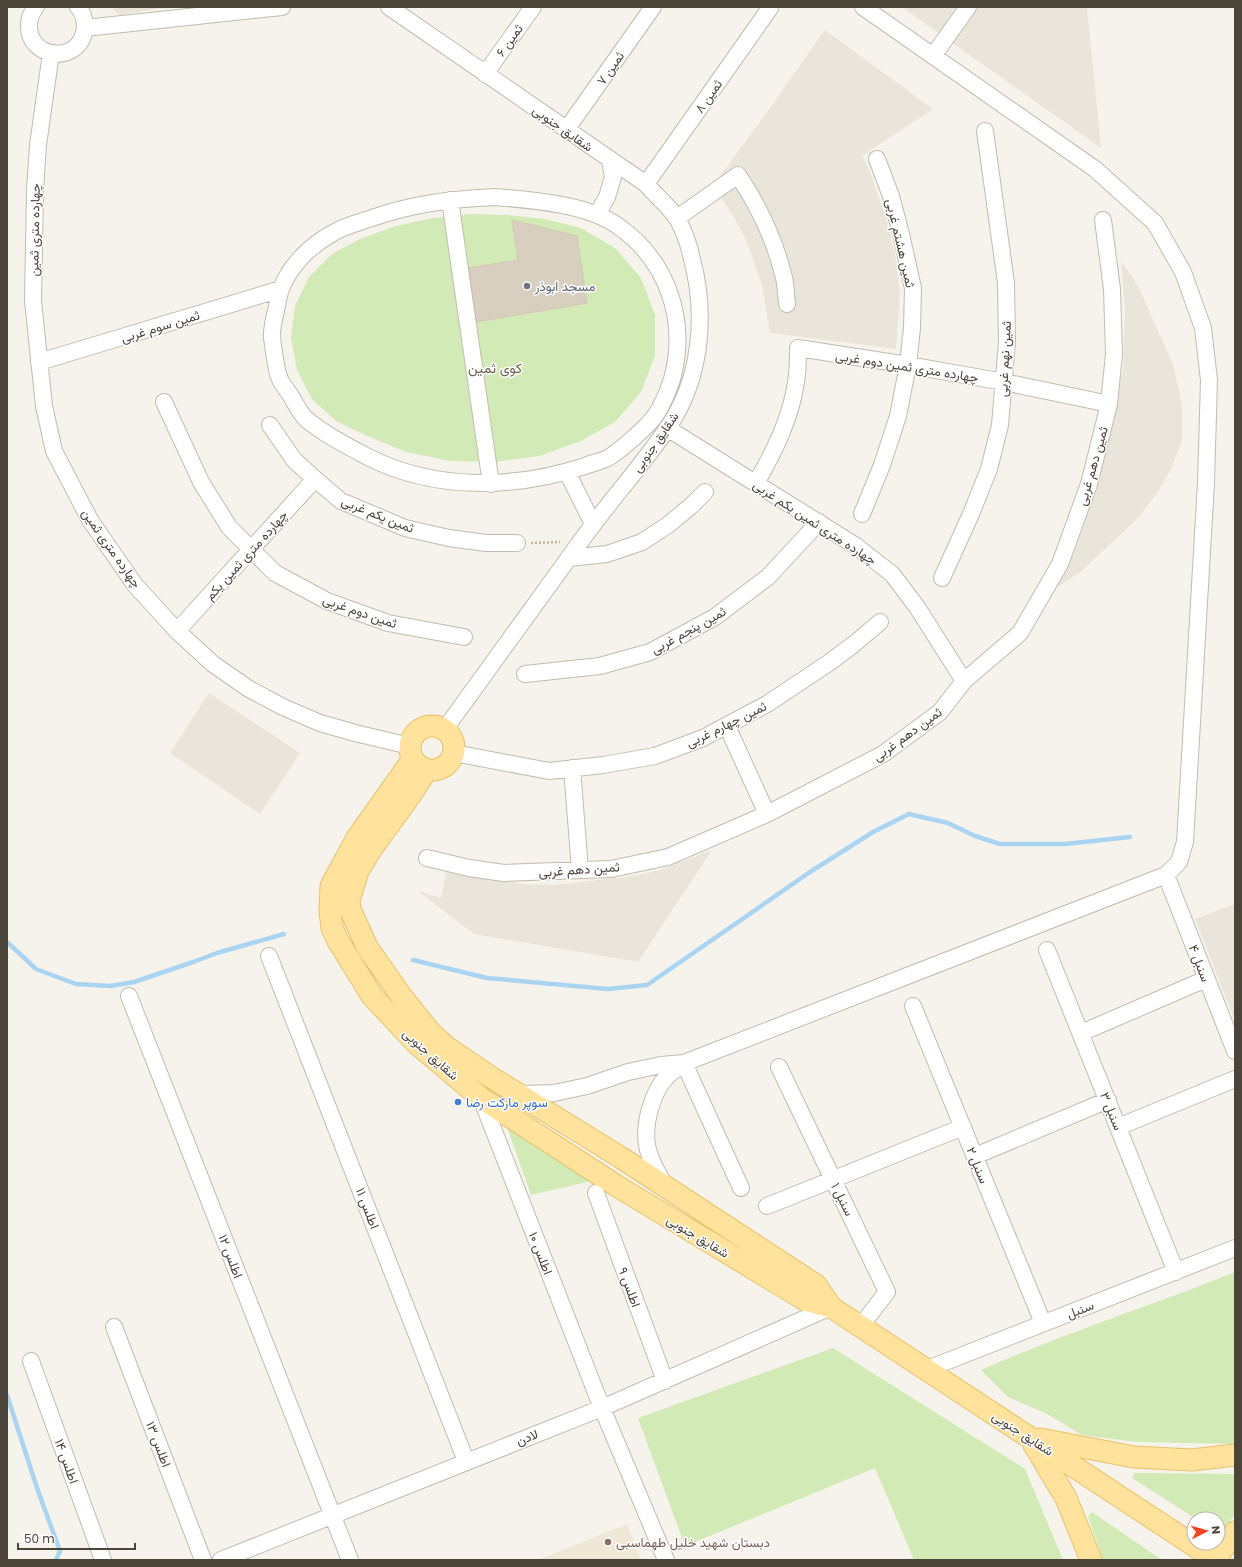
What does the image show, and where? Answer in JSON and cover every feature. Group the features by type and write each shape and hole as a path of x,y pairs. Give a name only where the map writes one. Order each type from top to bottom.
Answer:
{"main road":[{"path":"432,726 445,729 453,740 454,753 450,761 444,767 436,770 416,758 414,735 422,728 432,726"},
{"name":"شقایق جنوبی","path":"416,758 410,796 372,848 358,871 348,900 350,909 367,947 402,997 430,1032 448,1048 518,1094 665,1186 816,1285 830,1307"},
{"name":"شقایق جنوبی","path":"416,758 357,838 331,886 330,911 332,928 338,941 372,996 417,1044 481,1098 617,1186 805,1300 830,1307 1216,1560"},
{"path":"1029,1437 1134,1457 1192,1460 1235,1455"},
{"path":"1029,1437 1066,1498 1091,1560"},
{"path":"1216,1560 1235,1532"}],"street":[{"path":"36,7 29,20 29,29 32,38 37,46 44,51 62,54 78,45 83,37 85,28 84,19 78,7"},
{"path":"85,28 282,7"},
{"name":"شقایق جنوبی","path":"389,7 408,12 485,74 646,184 677,218 687,237 695,270 700,305 699,344 692,376 680,406 667,428 593,524 445,729"},
{"name":"ثمین ۶","path":"485,74 533,7"},
{"name":"ثمین ۷","path":"566,130 653,7"},
{"path":"518,1094 554,1093 587,1086 628,1072 661,1065 684,1063 1166,875 1179,862 1185,842 1208,440 1209,380 1203,328 1183,272 1155,223 1095,169 863,7"},
{"path":"933,56 968,7"},
{"name":"ثمین ۸","path":"646,184 770,8"},
{"name":"چهارده متری ثمین","path":"51,53 38,145 35,190 33,301 44,406 54,451 82,507 135,585 177,631 213,664 249,689 283,707 320,723 341,729 416,758"},
{"name":"ثمین نهم غربی","path":"942,578 972,514 989,469 1000,425 1007,342 1006,283 985,131"},
{"name":"ثمین هشتم غربی","path":"862,514 882,465 898,416 908,365 912,328 913,288 891,196 876,159"},
{"path":"597,215 608,197 613,177 610,160"},
{"path":"677,218 738,175 756,205 777,250 784,275 788,304"},
{"path":"495,197 530,200 564,206 597,215 618,225 643,247 662,274 674,305 677,325 678,346 675,366 670,386 661,405 650,422 609,458 567,472 530,480 491,484 452,482 414,474 377,461 342,443 305,417 280,379 271,334 281,289 294,266 312,247 334,232 392,211 426,203 495,197"},
{"path":"450,200 491,484"},
{"name":"ثمین دهم غربی","path":"427,858 469,868 504,873 611,868 668,857 767,814 883,754 940,712 964,681 1020,633 1060,564 1089,484 1109,404 1114,354 1112,289 1103,220"},
{"name":"ثمین سوم غربی","path":"39,362 281,289"},
{"name":"چهارده متری ثمین دوم غربی","path":"756,483 770,459 786,419 796,383 798,348 1004,382 1109,404"},
{"name":"ثمین دوم غربی","path":"164,402 201,482 229,528 275,573 327,601 388,623 464,637"},
{"name":"ثمین یکم غربی","path":"270,426 294,460 315,480 341,500 405,528 449,538 478,542 517,543"},
{"name":"چهارده متری ثمین یکم غربی","path":"667,428 856,546 892,574 917,607 964,681"},
{"path":"567,472 593,524"},
{"name":"چهارده متری ثمین یکم","path":"177,631 315,480"},
{"path":"569,558 608,554 642,542 668,525 705,492"},
{"name":"ثمین پنجم غربی","path":"526,674 600,666 650,652 715,617 768,578 819,522"},
{"name":"ثمین چهارم غربی","path":"454,753 549,771 604,765 655,756 703,738 767,704 830,662 880,622"},
{"path":"727,726 767,814"},
{"path":"572,768 580,870"},
{"name":"سنبل ۴","path":"1166,875 1234,1047"},
{"name":"سنبل ۳","path":"1047,950 1176,1272"},
{"name":"اطلس ۱۱","path":"269,956 466,1461"},
{"path":"1081,1033 1206,979"},
{"name":"اطلس ۱۲","path":"129,996 350,1560"},
{"name":"سنبل ۲","path":"913,1006 1043,1323"},
{"path":"665,1186 653,1166 646,1146 645,1124 652,1099 664,1080 684,1063"},
{"path":"684,1063 741,1188"},
{"name":"سنبل ۱","path":"779,1067 887,1292 860,1327"},
{"path":"1118,1127 1235,1079"},
{"name":"اطلس ۱۰","path":"481,1098 602,1408"},
{"path":"975,1156 1108,1100"},
{"path":"767,1206 963,1127"},
{"name":"اطلس ۹","path":"596,1193 665,1381"},
{"name":"سنبل","path":"925,1370 1235,1248"},
{"name":"لادن","path":"221,1560 602,1408 830,1307"},
{"name":"اطلس ۱۳","path":"114,1327 203,1560"},
{"name":"اطلس ۱۴","path":"31,1361 103,1560"},
{"path":"602,1408 666,1560"}],"path":[{"path":"517,543 580,542"}],"shaded area":[{"path":"112,7 169,7 119,15"},
{"path":"902,7 1087,7 1101,148"},
{"path":"825,30 933,109 862,156 869,169 886,218 896,259 900,293 896,349 770,333 762,285 746,240 733,215 713,186"},
{"path":"1121,261 1138,286 1174,367 1182,407 1182,441 1170,471 1155,496 1135,521 1078,574 1057,587 1069,565 1085,522 1116,410 1123,368 1125,312"},
{"path":"209,693 300,753 260,814 170,753"},
{"path":"712,850 638,962 474,934 418,891 441,898 447,867 520,884 555,885 633,876 660,870"},
{"path":"1235,904 1235,1021 1195,919"},
{"name":"دبستان شهید خلیل طهماسبی","path":"627,1524 641,1560 538,1560"}],"green space":[{"path":"470,214 507,215 545,219 581,228 615,248 641,278 655,315 655,355 641,392 615,422 581,441 539,456 495,462 450,461 406,452 365,435 336,421 312,399 297,370 291,338 295,306 309,277 332,254 360,239 396,226 433,218"},
{"path":"507,1127 591,1181 531,1195"},
{"path":"1235,1272 1235,1444 1137,1442 1082,1435 1047,1414 1008,1397 981,1370 1044,1344"},
{"path":"833,1348 1025,1469 1063,1560 914,1560 875,1468 685,1546 638,1418"},
{"path":"1135,1473 1235,1474 1235,1514 1226,1528 1226,1511 1186,1511 1186,1513 1132,1478"},
{"path":"1092,1512 1162,1560 1103,1560 1088,1516"}],"building":[{"name":"مسجد ابوذر","path":"512,220 577,236 587,303 476,322 468,268 518,260"}],"waterway":[{"path":"413,960 487,978 608,989 647,985 810,872 873,832 909,814 948,823 975,836 1000,844 1065,844 1130,837"},
{"path":"7,942 36,969 76,984 110,986 134,982 217,953 284,934"},
{"path":"7,1395 37,1488 60,1551 56,1560"}],"place":[{"name":"مسجد ابوذر","path":"527,286"},
{"name":"سوپر مارکت رضا","path":"458,1102"},
{"name":"دبستان شهید خلیل طهماسبی","path":"608,1542"}],"district":[{"name":"کوی ثمین","path":"495,368"}]}
